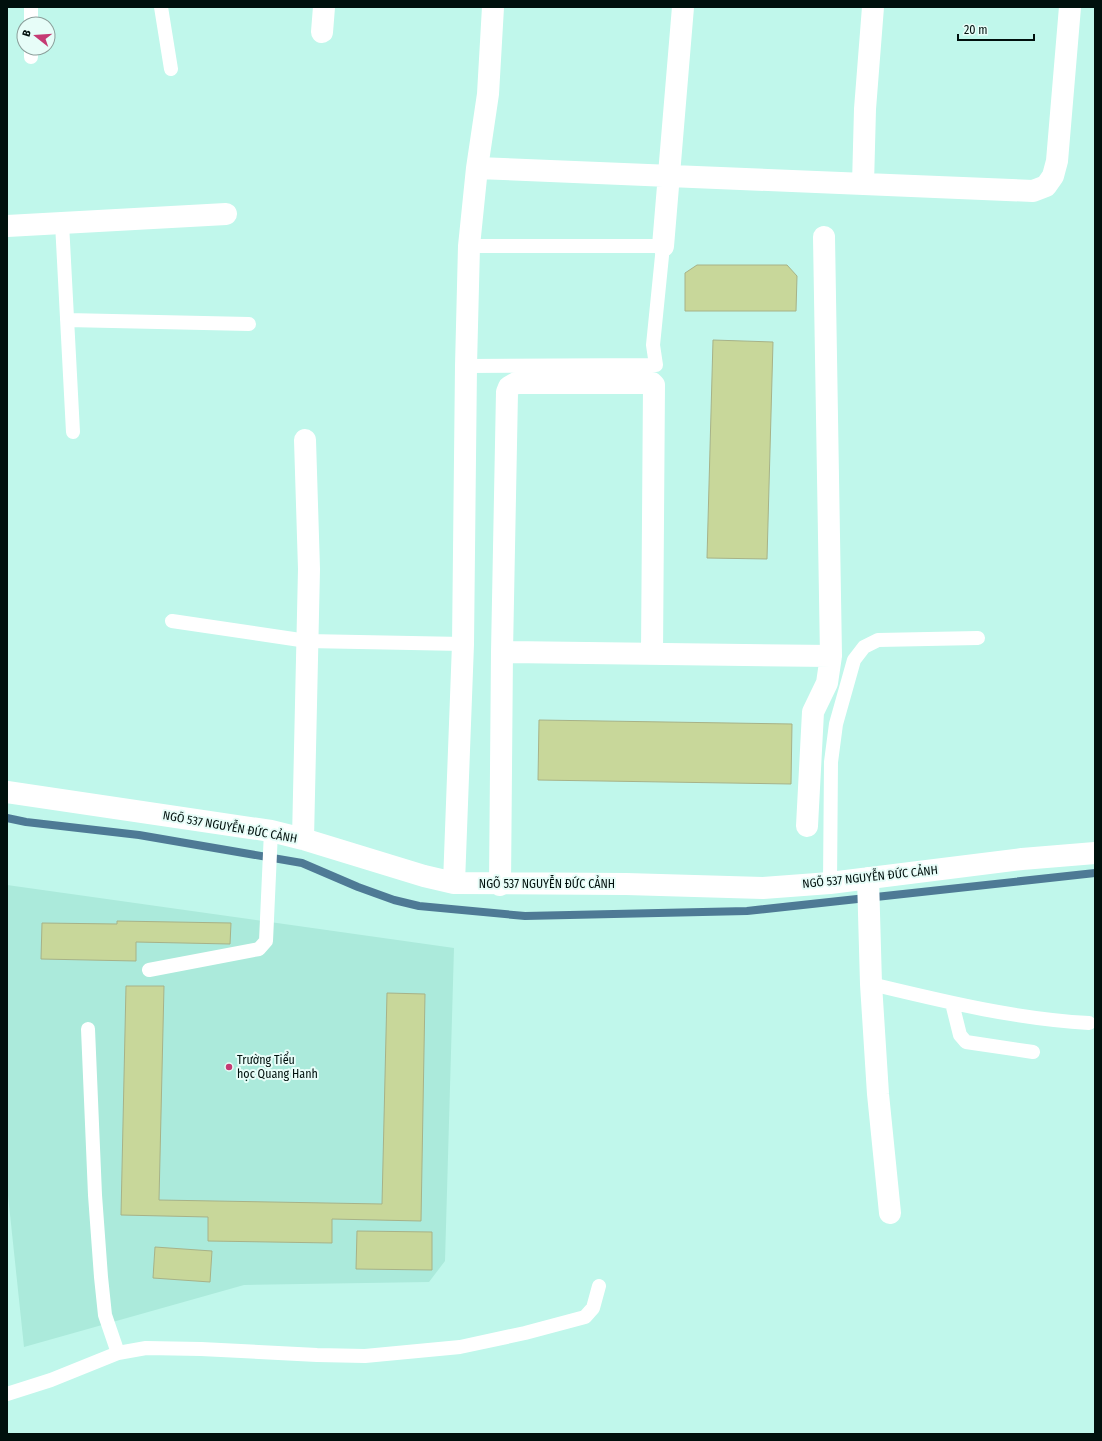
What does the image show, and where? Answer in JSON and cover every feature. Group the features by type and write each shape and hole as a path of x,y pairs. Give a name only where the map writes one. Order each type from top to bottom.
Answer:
{"street":[{"path":"322,32 324,7"},
{"path":"454,884 463,644 469,246 477,168 488,94 494,7"},
{"path":"663,246 683,7"},
{"path":"863,184 865,109 873,7"},
{"path":"477,168 1033,191 1046,186 1053,176 1057,162 1070,7"},
{"path":"7,226 226,214"},
{"path":"807,826 813,712 827,683 831,656 824,237"},
{"path":"500,884 502,652 507,392 509,387 516,383 652,383 654,385 652,654"},
{"path":"303,839 308,569 305,440"},
{"path":"502,652 831,656"},
{"name":"NGÕ 537 NGUYỄN ĐỨC CẢNH","path":"7,792 271,842 303,839 454,884 626,884 763,888 830,883 868,891 1022,859 1095,853"},
{"path":"868,891 871,984 878,1094 890,1213"}],"lane":[{"path":"161,7 171,69"},
{"path":"62,223 73,432"},
{"path":"466,366 656,365 654,345 663,246 469,246"},
{"path":"67,320 250,324"},
{"path":"172,621 307,641 463,644"},
{"path":"830,883 831,762 836,724 854,660 864,647 878,640 978,638"},
{"path":"149,970 259,949 266,940 271,842"},
{"path":"871,984 952,1003 1056,1022 1089,1023"},
{"path":"952,1003 960,1035 966,1042 1033,1052"},
{"path":"88,1029 100,1277 105,1315 118,1353"},
{"path":"7,1394 51,1380 118,1353 146,1348 365,1356 460,1347 524,1334 585,1317 593,1308 599,1286"}],"shaded area":[{"name":"Trường Tiểu học Quang Hanh","path":"7,885 454,948 445,1261 429,1282 244,1285 24,1347 7,1186"}],"building":[{"path":"697,265 787,265 797,276 796,311 685,311 685,273"},
{"path":"713,340 773,342 767,559 707,558"},
{"path":"539,720 792,724 791,784 538,780"},
{"path":"117,921 231,923 230,944 136,942 136,961 41,959 42,923 117,924"},
{"path":"126,986 164,986 159,1200 382,1204 387,993 425,994 421,1221 332,1219 332,1243 208,1241 208,1217 121,1215"},
{"path":"357,1231 432,1232 432,1270 356,1269"},
{"path":"155,1247 212,1251 210,1282 153,1278"}],"waterway":[{"path":"7,818 26,822 139,835 302,863 358,887 394,900 419,906 525,916 747,911 1095,873"}],"place":[{"name":"Trường Tiểu học Quang Hanh","path":"229,1067"}]}
